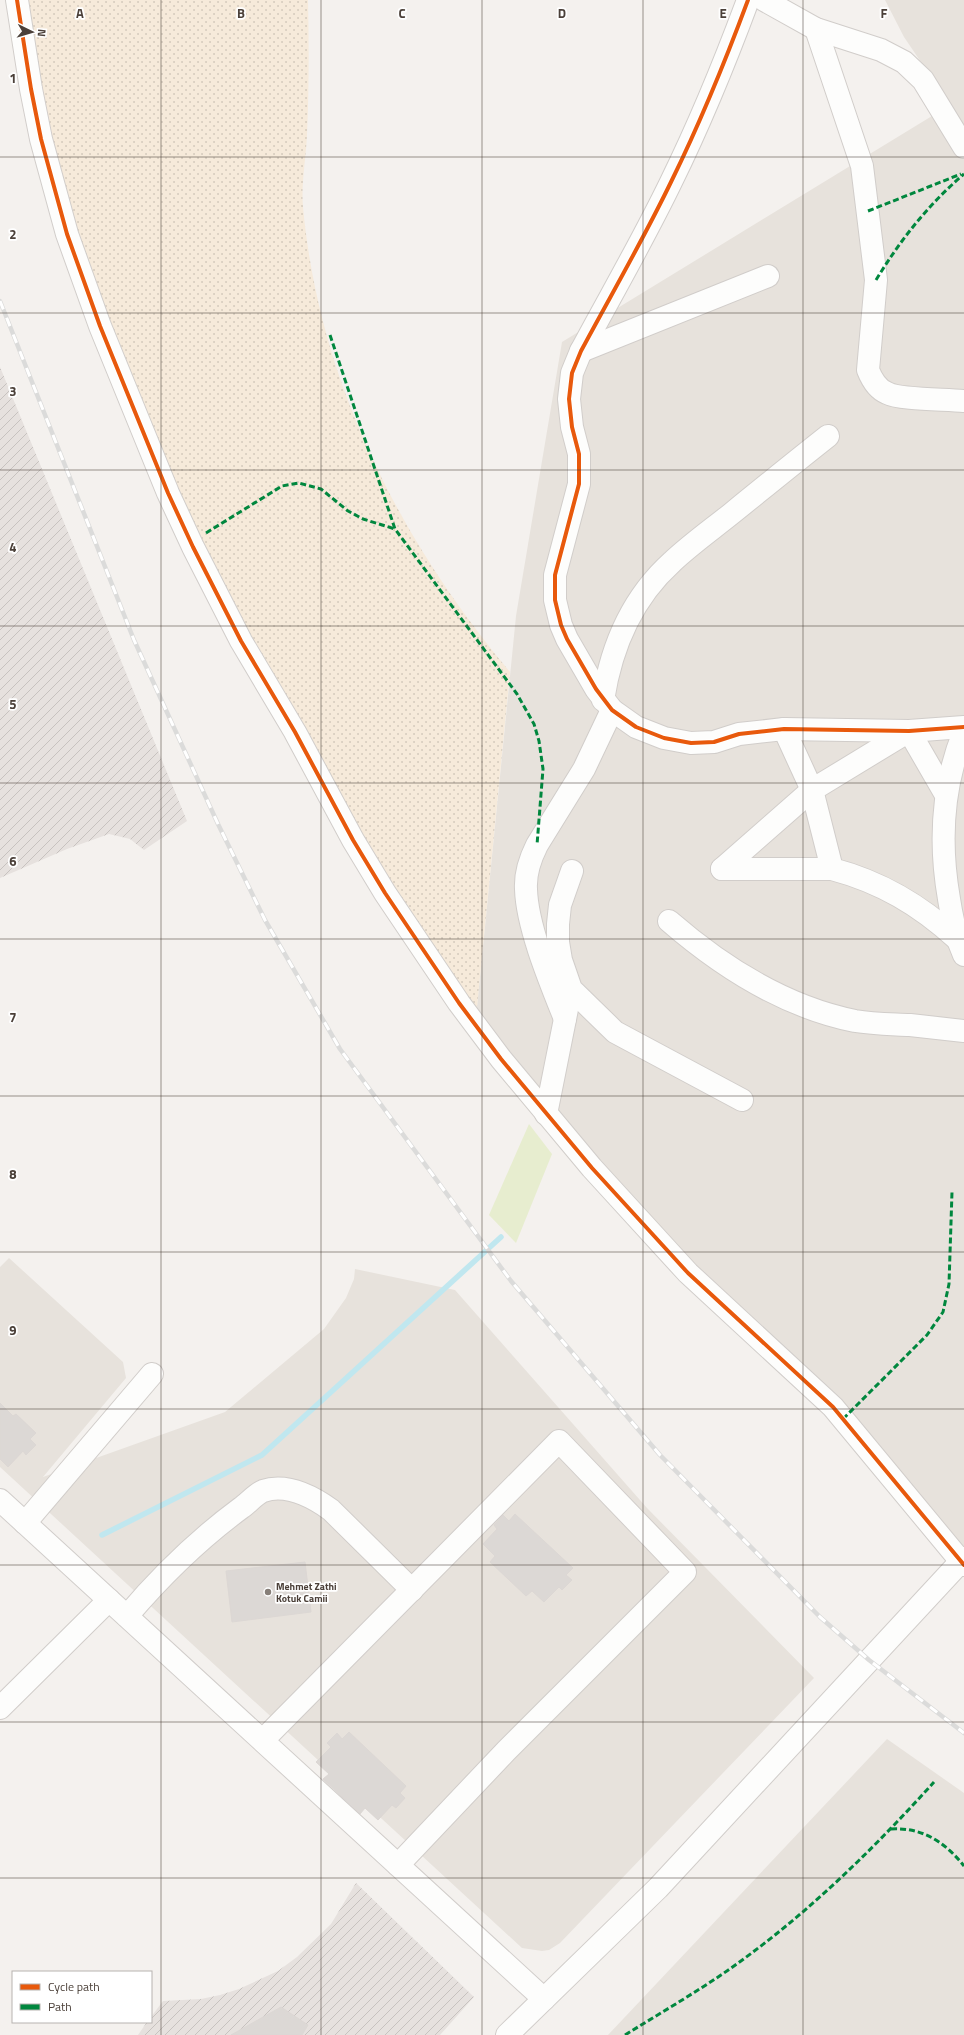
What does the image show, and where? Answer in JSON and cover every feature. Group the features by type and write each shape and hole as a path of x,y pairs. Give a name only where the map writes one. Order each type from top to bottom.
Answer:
{"street":[{"path":"17,0 31,89 41,139 67,234 100,326 168,492 193,547 241,641 295,732 350,834 385,893 459,1003 546,1114 592,1168 688,1273 833,1407 963,1562 658,1888 507,2035"},
{"path":"748,0 711,94 682,158 581,351 572,373 569,399 572,427 578,454 579,484 557,569 555,600 561,625 567,639 608,705 636,727 664,738 685,742 714,742 739,734 784,729 909,731 964,728"},
{"path":"764,0 816,29 881,50 904,62 923,80 964,146"},
{"path":"816,29 862,166 876,280 868,370 871,378 881,390 893,396 964,401"},
{"path":"581,351 768,276"},
{"path":"565,1019 554,992 535,932 527,899 526,877 532,855 537,845 584,769 608,705 612,658 619,638 632,613 654,580 671,562 828,436"},
{"path":"784,729 812,790 832,869"},
{"path":"909,731 812,790 722,868 832,869 871,881 907,899 930,916 961,947"},
{"path":"909,731 946,795"},
{"path":"961,947 947,889 944,854 944,814 950,772 964,732"},
{"path":"572,871 562,899 558,924 558,942 561,960 572,989 615,1032 742,1100"},
{"path":"669,921 695,943 733,970 780,995 805,1005 855,1021 964,1031"},
{"path":"546,1114 572,989"},
{"path":"25,1522 152,1374"},
{"path":"263,1740 560,1441 685,1572 506,1751 398,1865"},
{"path":"127,1616 159,1579 225,1520 262,1492 273,1490 296,1492 320,1502 412,1590"},
{"path":"0,1500 544,1999"},
{"path":"0,1708 109,1600"}],"shaded area":[{"path":"885,0 964,0 964,1552 671,1251 476,1017 516,616 562,342 950,105 904,37"},
{"path":"0,367 187,821 144,850 130,839 109,834 67,849 0,878"},
{"path":"9,1258 123,1362 126,1378 43,1477 225,1412 324,1329 346,1298 354,1279 355,1269 455,1290 647,1508 814,1678 560,1943 549,1950 542,1951 522,1948 0,1467 0,1267"},
{"path":"887,1739 964,1793 964,2035 608,2035"},
{"path":"356,1883 474,1997 440,2035 138,2035 146,2023 152,2023 152,2016 163,2001 201,1999 239,1989 278,1971 297,1957 331,1924"}],"green space":[{"path":"529,1124 552,1154 516,1243 489,1215"}],"sand":[{"path":"23,0 308,0 308,101 303,207 312,272 326,334 346,396 371,455 400,513 433,568 470,621 510,672 476,1017 403,908 214,579 122,356 64,199"}],"building":[{"path":"0,1403 13,1416 16,1414 36,1433 30,1439 36,1445 26,1455 23,1451 8,1467 0,1459"},
{"path":"515,1514 573,1568 566,1575 572,1580 562,1590 559,1587 544,1602 532,1591 526,1596 490,1562 495,1556 483,1544 497,1529 494,1525 503,1515 509,1521"},
{"name":"Mehmet Zathi Kotuk Camii","path":"305,1562 311,1612 232,1622 226,1571"},
{"path":"349,1732 406,1786 400,1793 405,1798 396,1808 392,1805 378,1820 365,1808 360,1814 323,1779 329,1774 316,1762 331,1747 327,1743 337,1733 342,1739"},
{"path":"281,2007 308,2025 302,2035 231,2035"}],"waterway":[{"path":"102,1535 262,1455 501,1237"}],"railway":[{"path":"0,301 134,640 218,824 265,920 340,1049 511,1281 660,1455 820,1617 869,1660 964,1733"}],"marked path":[{"path":"868,211 961,174"},
{"path":"876,280 895,250 916,223 927,210 964,174"},
{"path":"330,335 395,529 517,694 534,724 539,741 543,769 537,845"},
{"path":"206,533 282,486 299,483 321,489 348,511 363,519 395,529"},
{"path":"843,1419 927,1335 943,1312 949,1284 952,1192"},
{"path":"625,2035 721,1975 779,1932 833,1885 885,1835 934,1782"},
{"path":"891,1829 913,1831 932,1838 941,1843 957,1857 964,1866"}],"cycle path":[{"path":"17,0 31,89 41,139 67,234 100,326 168,493 193,547 241,641 295,732 353,840 385,893 459,1003 501,1059 592,1168 688,1273 833,1407 964,1565"},
{"path":"748,0 712,92 682,160 649,225 581,351 572,373 569,399 572,427 579,454 579,484 555,575 555,600 561,625 567,639 596,689 612,710 636,727 664,738 691,743 714,742 739,734 784,729 909,731 964,727"}],"place":[{"name":"Mehmet Zathi Kotuk Camii","path":"268,1592"}]}
